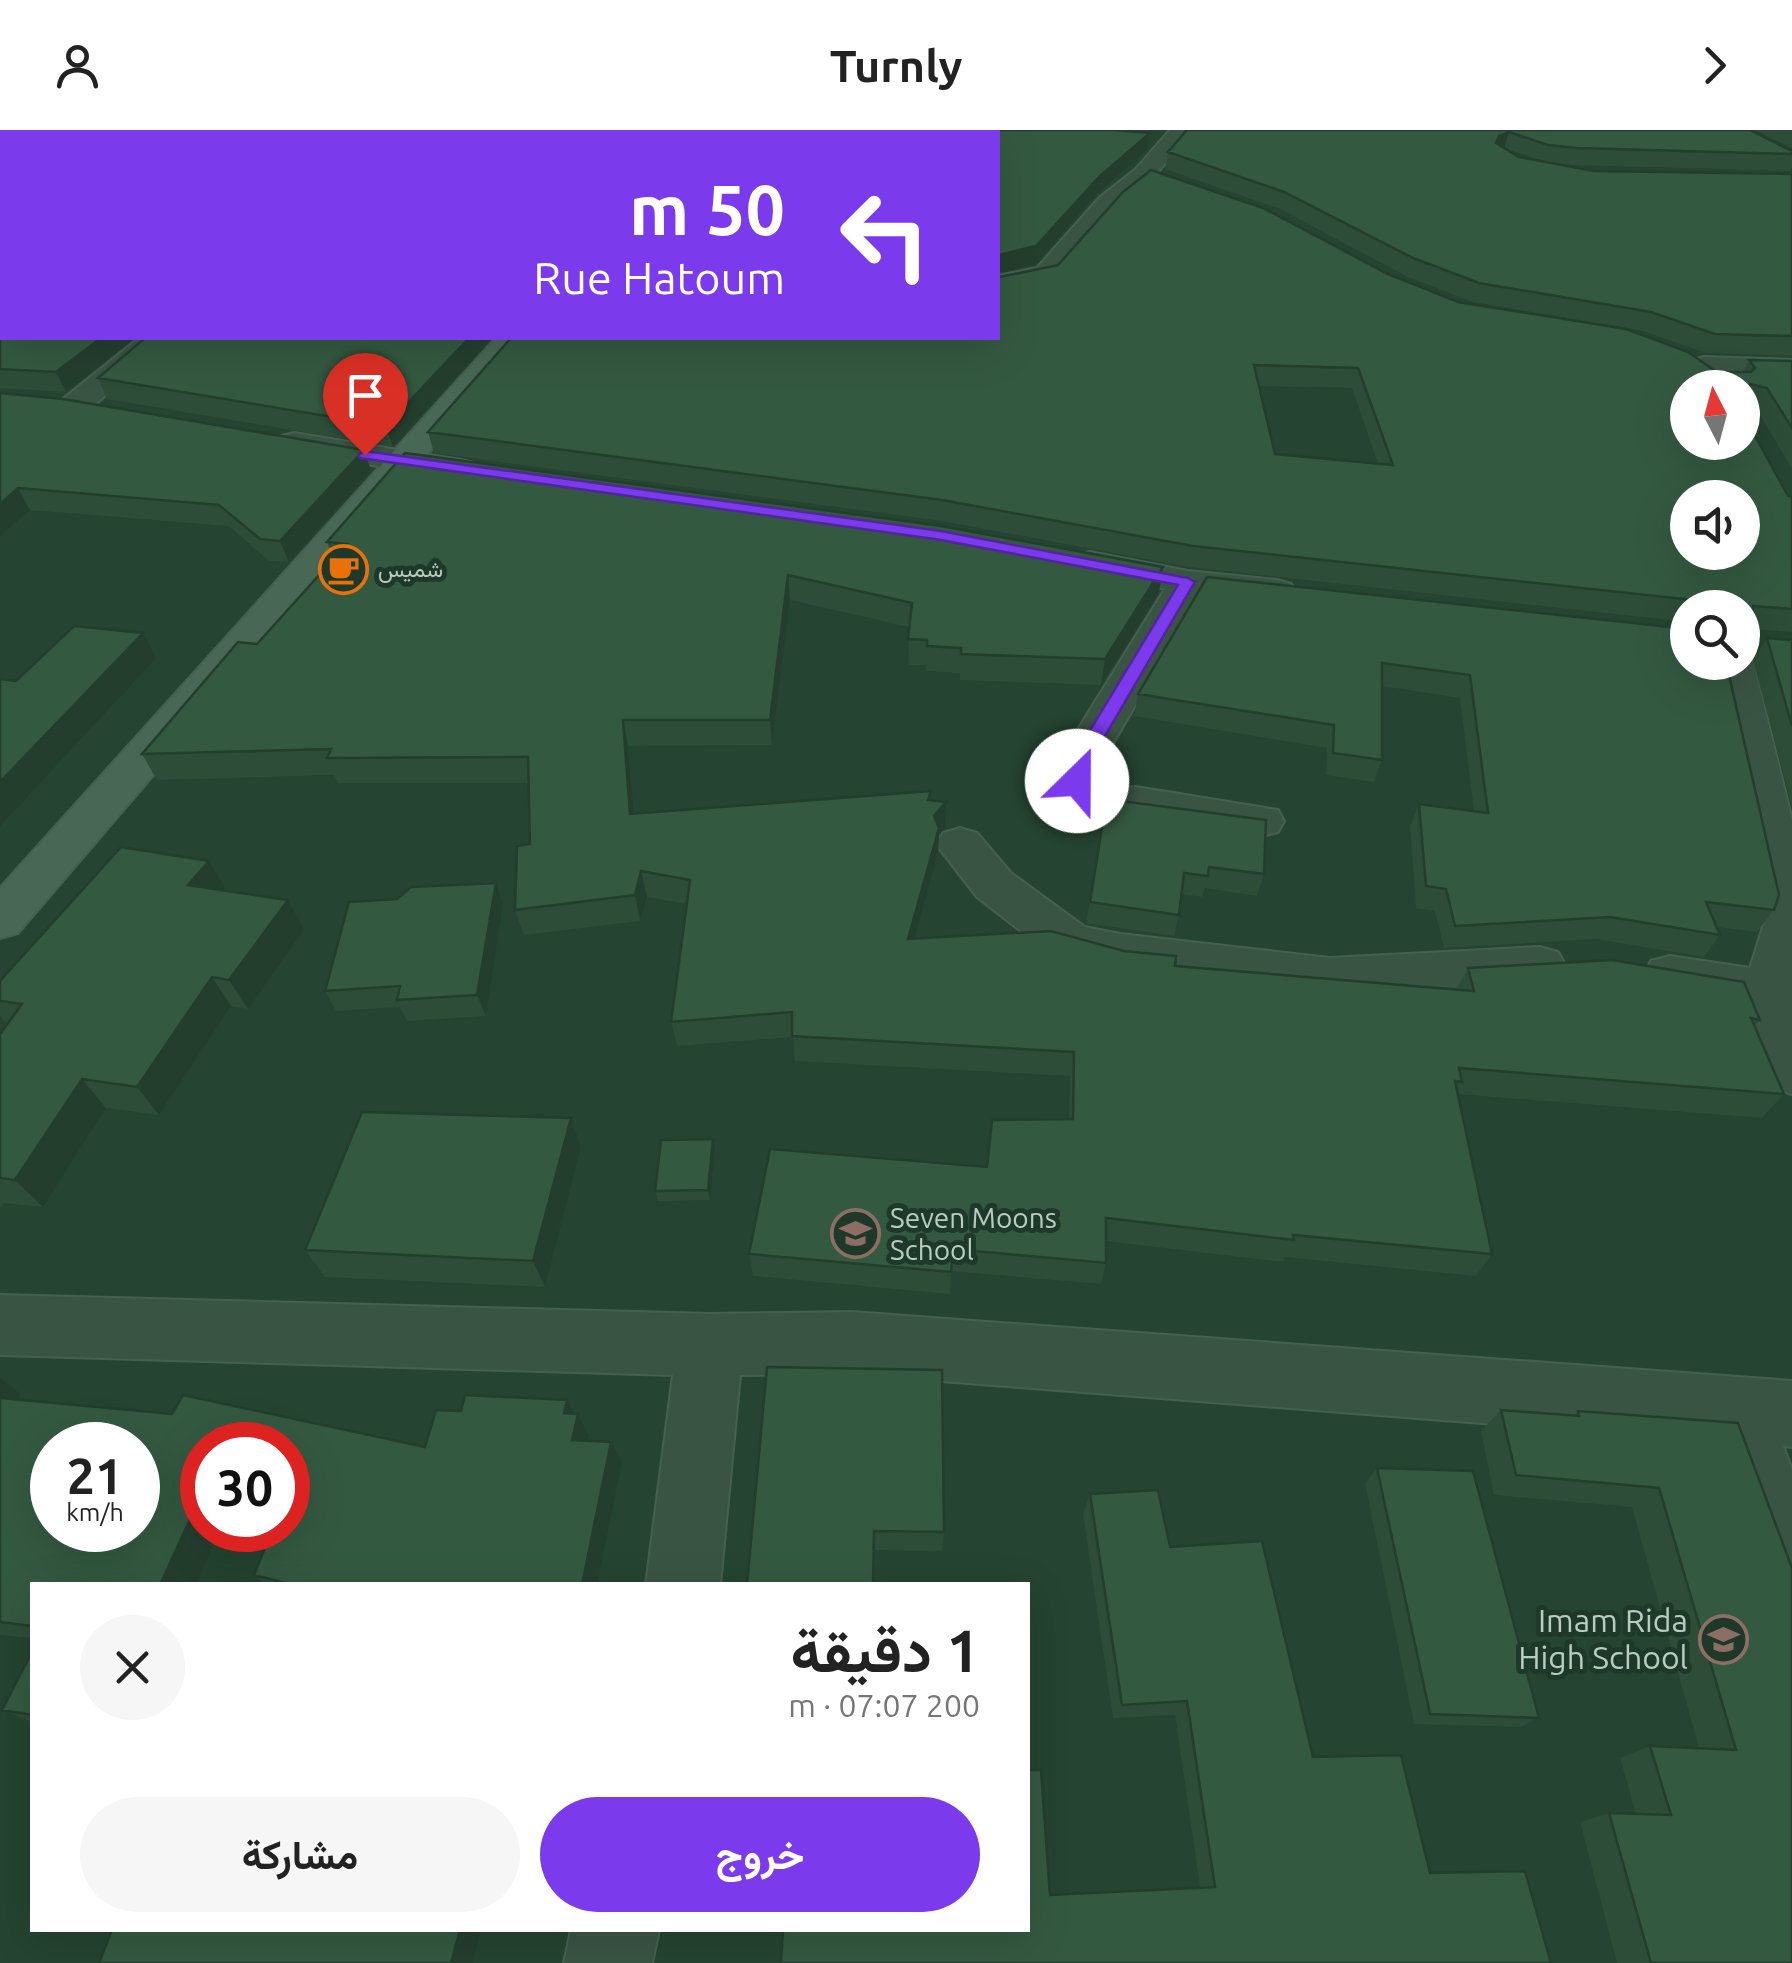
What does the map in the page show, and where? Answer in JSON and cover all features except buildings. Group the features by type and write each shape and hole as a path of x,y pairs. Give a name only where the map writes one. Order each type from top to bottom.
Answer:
{"street":[{"path":"1000,284 1046,274 1109,202 1144,174 1168,137"},
{"path":"1144,174 1172,183"},
{"path":"74,406 154,340"},
{"path":"0,920 510,340"},
{"path":"1672,353 1702,370"},
{"path":"1760,372 1792,369"},
{"path":"37,403 112,412"},
{"path":"266,439 498,475"},
{"path":"1052,556 1188,582 1303,595"},
{"path":"1188,582 1082,760 1077,781 1085,795 1102,805 1136,802 1261,821"},
{"path":"1750,680 1791,917 1770,991 1792,1072"},
{"path":"960,844 994,886 1070,942 1120,953 1330,977 1606,964 1770,991"},
{"path":"0,1324 710,1344 852,1343 1764,1412 1792,1568"},
{"path":"683,1582 710,1344"},
{"path":"608,1963 615,1932"}],"place":[{"name":"شميس","path":"343,569"},
{"name":"Seven Moons School","path":"855,1234"},
{"name":"Imam Rida High School","path":"1723,1639"}],"route":[{"path":"365,455 941,536 1188,582 1082,760 1077,781"}]}
